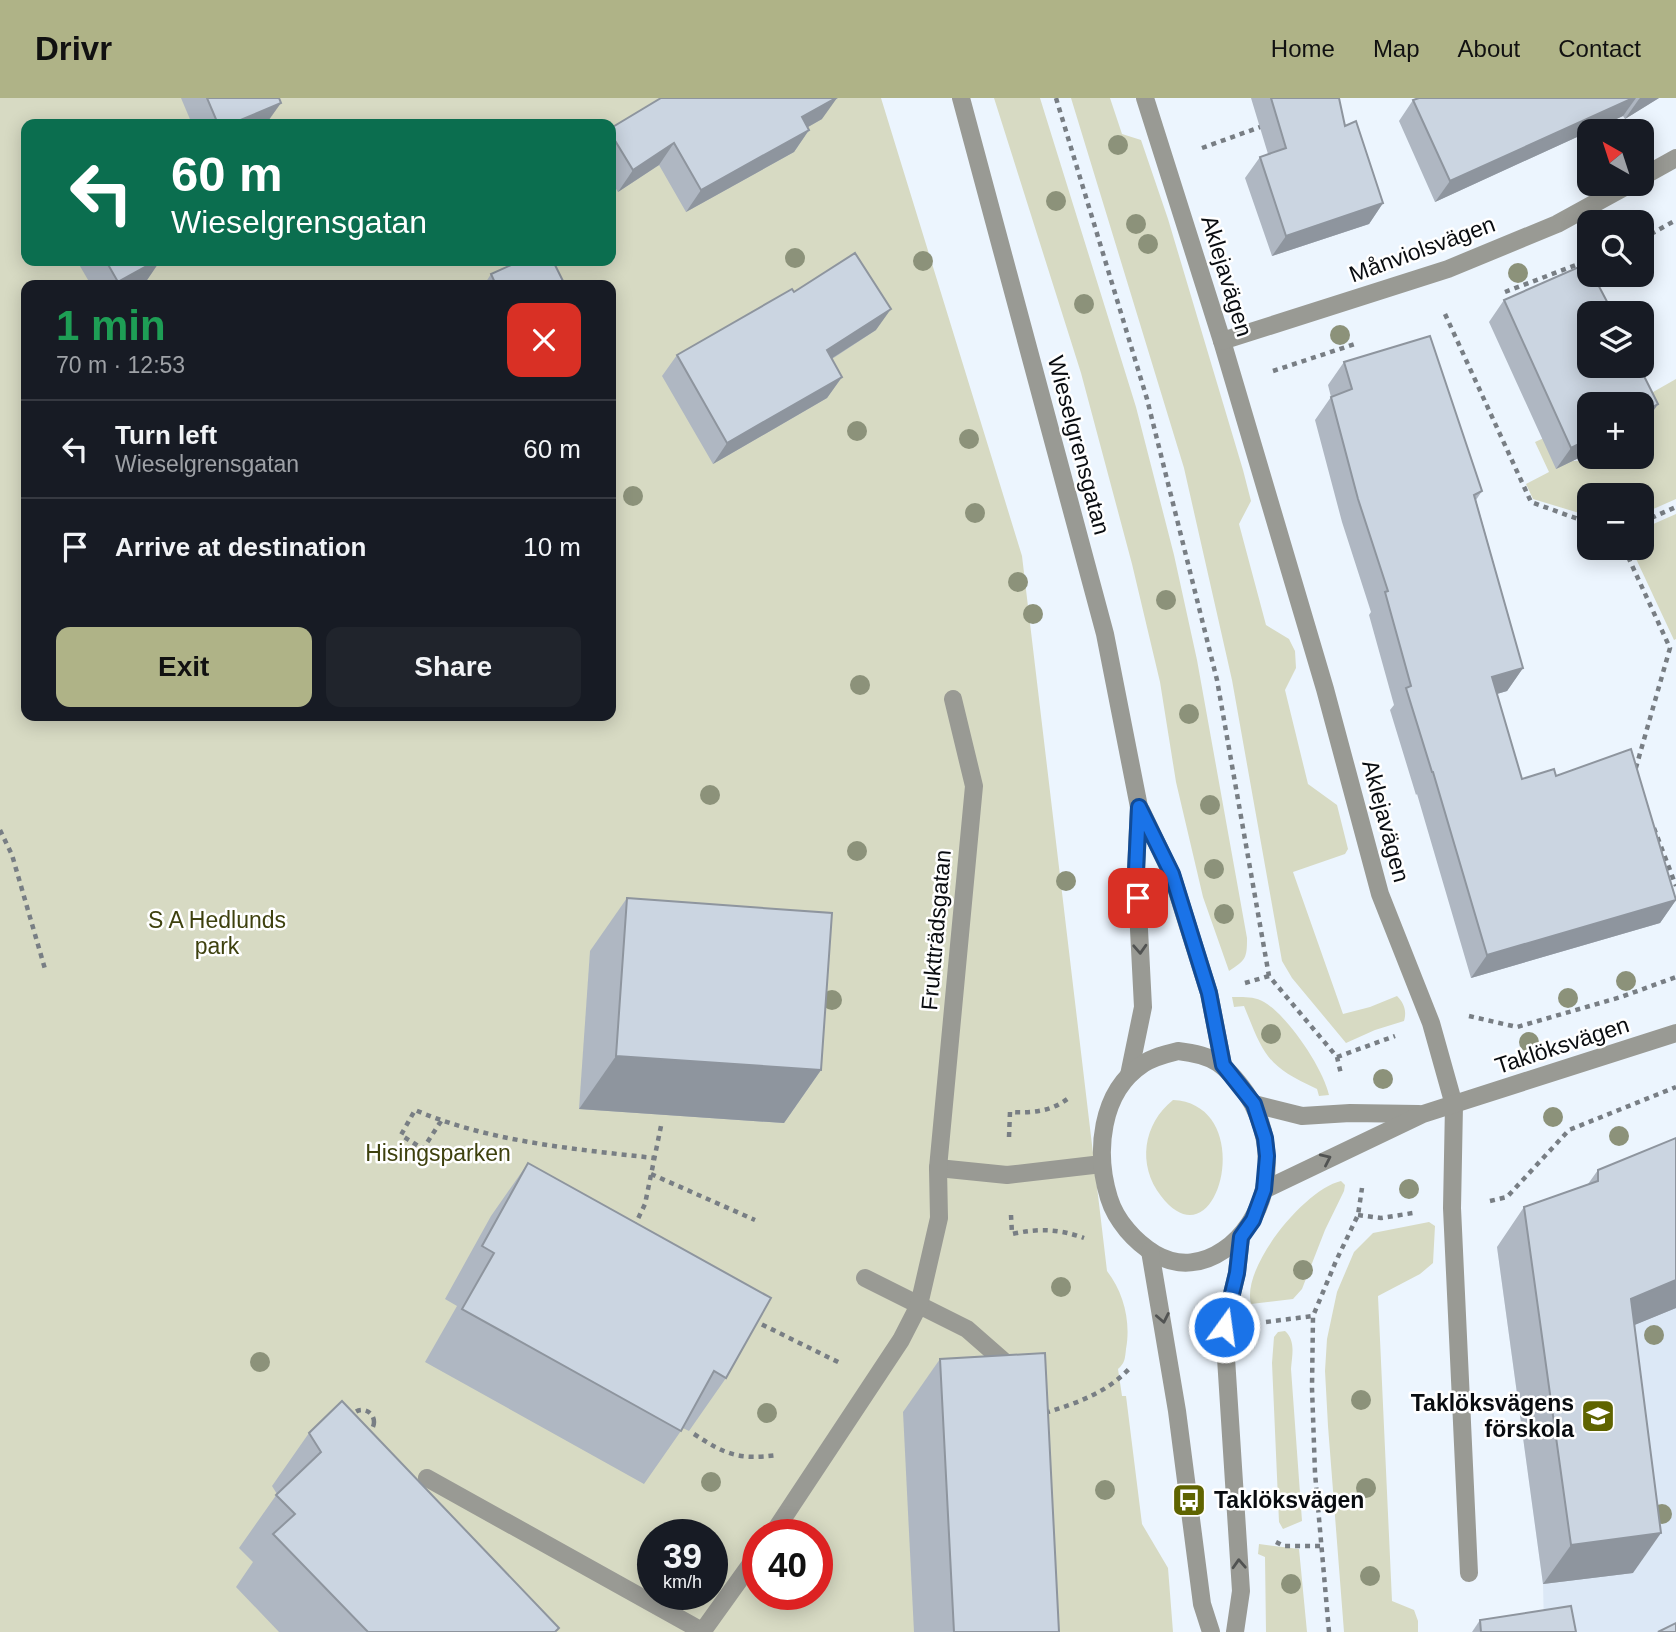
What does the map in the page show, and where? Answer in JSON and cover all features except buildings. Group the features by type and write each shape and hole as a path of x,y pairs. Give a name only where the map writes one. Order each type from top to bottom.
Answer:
{"street":[{"name":"Wieselgrensgatan","path":"961,98 1105,634 1139,807 1136,871 1143,1007 1129,1075"},
{"name":"Aklejavägen","path":"1145,98 1222,341 1325,689 1380,894 1431,1023 1454,1105 1452,1208 1469,1573"},
{"path":"1654,170 1676,158"},
{"name":"Månviolsvägen","path":"1222,341 1448,269 1558,224 1608,196"},
{"name":"Fruktträdsgatan","path":"783,1519 901,1340 919,1305 939,1218 938,1168 974,786 953,699"},
{"name":"Wieselgrensgatan","path":"1139,807 1172,874 1209,993 1223,1065 1254,1104 1265,1138 1267,1156 1264,1190 1253,1220 1241,1237 1212,1258 1189,1263 1166,1261 1131,1236 1118,1219 1109,1199 1102,1164 1103,1132 1108,1112 1117,1091 1129,1075 1144,1063 1178,1051 1196,1053 1223,1065"},
{"name":"Taklöksvägen","path":"1264,1190 1423,1114 1676,1033"},
{"name":"Taklöksvägen","path":"1254,1104 1302,1116 1350,1113 1423,1114"},
{"path":"938,1168 1007,1175 1102,1164"},
{"name":"Wieselgrensgatan","path":"1235,1632 1241,1591 1224,1327 1237,1273 1241,1237"},
{"path":"1150,1251 1177,1411 1202,1604 1211,1632"},
{"path":"865,1278 967,1329 1028,1382 1044,1402 1045,1413"},
{"path":"427,1478 702,1632 742,1576"}],"path":[{"path":"1056,98 1147,398 1217,680 1269,976 1337,1057 1350,1113"},
{"path":"1170,175 1198,149 1268,125"},
{"path":"1654,232 1676,220"},
{"path":"1445,314 1531,502 1577,519"},
{"path":"1654,517 1676,508"},
{"path":"1629,560 1670,649 1634,775"},
{"path":"1653,825 1676,886"},
{"path":"0,830 12,855 45,969"},
{"path":"1459,1013 1517,1027 1621,997 1676,977"},
{"path":"1358,1215 1381,1218 1507,1198 1569,1130 1676,1087"},
{"path":"441,1121 423,1149 401,1135 415,1110 441,1121 557,1147 654,1158"},
{"path":"633,1229 645,1204 661,1126"},
{"path":"1329,1632 1315,1473 1312,1388 1314,1316 1358,1215 1363,1184 1359,1144"},
{"path":"650,1174 754,1220"},
{"path":"742,1314 875,1380"},
{"path":"1045,1413 1075,1404 1111,1387 1129,1370 1133,1359"},
{"path":"359,1410 368,1412 373,1419 372,1427 366,1433 357,1433 351,1427 352,1414 359,1410"},
{"path":"694,1434 718,1450 745,1458 829,1449"}],"shaded area":[{"name":"Taklöksvägens förskola","path":"1676,1166 1676,1632 1508,1632 1544,1627 1543,1584 1497,1247"}],"green space":[{"name":"Hisingsparken","path":"0,98 881,98 1022,556 1107,1271 1122,1298 1127,1318 1125,1358 1118,1369 1122,1396 1126,1396 1142,1524 1168,1568 1173,1632 0,1632"},
{"path":"994,98 1040,98 1136,407 1174,555 1197,660 1247,938 1244,958 1229,971 1203,897 1176,782 1160,682 1132,564 1081,373"},
{"path":"1071,98 1110,98 1122,134 1141,140 1168,219 1243,470 1251,501 1239,524 1266,625 1289,639 1295,651 1296,668 1285,690 1308,784 1337,805 1348,849 1345,854 1293,872 1343,1014 1397,996 1404,1007 1404,1021 1346,1043 1292,978 1282,961 1232,680 1184,468"},
{"path":"1676,379 1676,499 1654,509 1654,483 1577,483 1577,512 1533,499 1526,484 1549,472 1535,442 1546,437 1564,458 1577,460 1577,469 1654,469 1653,392"},
{"path":"1676,514 1674,640 1637,560 1654,560 1654,524"},
{"path":"1232,997 1260,1000 1294,1030 1320,1071 1329,1095 1319,1096 1317,1089 1277,1066 1262,1048 1244,1006 1234,1007"},
{"path":"1173,1100 1200,1108 1216,1127 1222,1152 1221,1177 1213,1199 1199,1213 1181,1213 1161,1196 1153,1184 1146,1158 1147,1145 1155,1121"},
{"path":"1341,1181 1345,1185 1344,1191 1325,1230 1302,1289 1293,1299 1251,1304 1251,1288 1256,1270 1279,1232 1310,1198"},
{"path":"1429,1222 1435,1226 1433,1263 1420,1274 1378,1296 1392,1601 1414,1610 1418,1632 1344,1632 1328,1426 1325,1371 1327,1339 1337,1292 1354,1252 1373,1233"},
{"path":"1285,1331 1291,1339 1292,1349 1291,1369 1302,1521 1283,1529 1279,1522 1272,1363 1274,1337 1278,1332"},
{"path":"1259,1544 1299,1549 1307,1632 1266,1632 1265,1557 1258,1554"}],"place":[{"name":"Taklöksvägens förskola","path":"1598,1416"},
{"name":"Taklöksvägen","path":"1189,1500"}],"route":[{"path":"1138,898 1136,871 1139,807 1172,874 1209,993 1223,1065 1254,1104 1265,1138 1267,1156 1264,1190 1253,1220 1241,1237 1237,1273 1224,1327"}],"park label":[{"name":"S A Hedlunds park","path":"217,933"}]}
